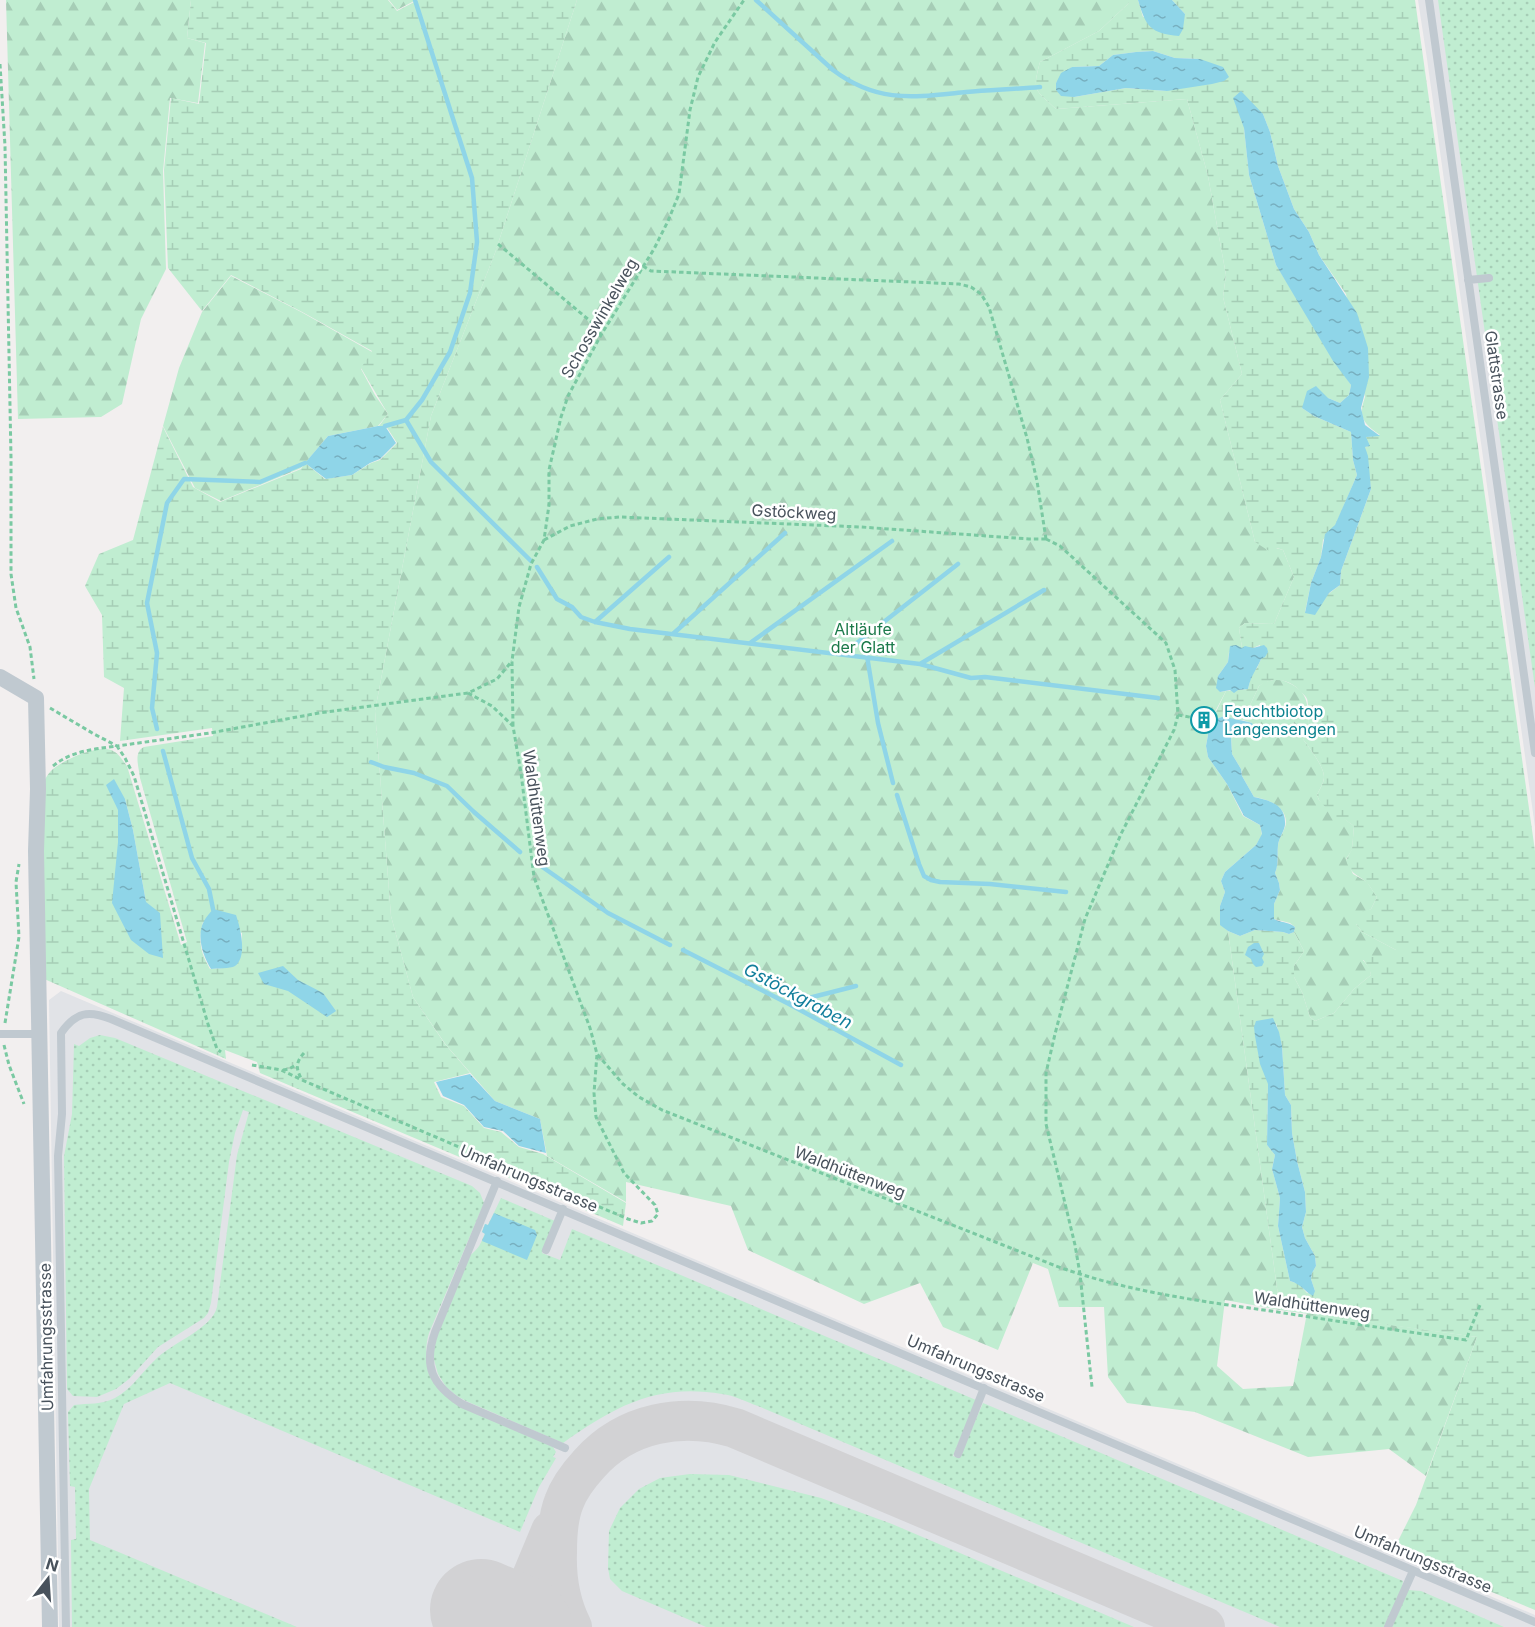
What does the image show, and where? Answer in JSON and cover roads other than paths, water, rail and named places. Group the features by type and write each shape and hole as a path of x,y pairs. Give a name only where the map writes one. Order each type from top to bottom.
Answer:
{"street":[{"path":"4,680 36,699 38,1034 50,1627"}],"lane":[{"name":"Glattstrasse","path":"1429,0 1532,708 1535,753"},
{"path":"1468,280 1489,278"},
{"name":"Umfahrungsstrasse","path":"66,1627 58,1156 62,1114 61,1034 66,1026 80,1015 89,1013 99,1014 497,1181 1535,1622"},
{"path":"2,1035 61,1034"},
{"path":"497,1181 435,1332 430,1346 429,1363 435,1380 449,1395 462,1404 565,1448"},
{"path":"546,1250 563,1209"},
{"path":"958,1454 984,1388"},
{"path":"1388,1627 1413,1571"}],"water":[{"path":"1138,0 1172,0 1185,14 1183,29 1179,36 1161,33 1151,27 1144,17"},
{"path":"1153,51 1175,58 1200,59 1223,67 1229,77 1212,84 1167,91 1126,88 1074,97 1061,96 1056,90 1056,83 1061,73 1072,67 1099,66 1113,55"},
{"path":"1241,91 1263,114 1278,166 1294,209 1309,232 1319,255 1357,313 1368,348 1369,377 1361,408 1365,425 1380,436 1366,437 1370,446 1365,447 1371,489 1341,571 1340,585 1329,593 1315,615 1305,613 1325,534 1335,525 1357,475 1353,460 1351,432 1314,416 1302,408 1307,391 1316,386 1328,398 1340,403 1349,395 1351,385 1333,361 1276,265 1249,175 1244,128 1233,98"},
{"path":"385,426 396,443 380,459 352,475 326,479 305,463 328,436"},
{"path":"1236,645 1242,648 1245,646 1253,648 1264,645 1268,652 1261,659 1248,689 1234,693 1230,690 1220,692 1216,688 1218,676 1228,662 1230,646"},
{"path":"1225,716 1252,723 1254,727 1252,733 1231,737 1232,754 1254,797 1275,804 1284,816 1285,825 1278,845 1275,873 1280,890 1274,904 1274,919 1295,927 1294,932 1289,934 1255,930 1240,936 1220,925 1220,906 1225,892 1221,881 1225,872 1256,845 1262,834 1260,825 1244,816 1227,784 1208,757 1206,746 1208,725 1212,720"},
{"path":"114,779 125,799 146,902 160,913 163,958 149,954 131,940 112,903 118,842 118,810 106,785"},
{"path":"213,909 236,915 242,949 239,961 233,967 211,969 205,958 201,933 205,920"},
{"path":"1259,943 1264,954 1262,966 1256,967 1245,955 1248,947"},
{"path":"283,966 298,980 323,993 336,1011 327,1017 288,991 264,984 258,973"},
{"path":"1273,1018 1282,1046 1285,1095 1291,1105 1292,1133 1305,1192 1306,1212 1302,1227 1315,1256 1316,1266 1311,1279 1315,1291 1313,1296 1290,1281 1278,1226 1280,1198 1272,1169 1275,1155 1267,1145 1268,1084 1260,1064 1254,1027 1256,1021"},
{"path":"470,1074 495,1101 540,1119 546,1153 519,1146 503,1131 484,1127 464,1105 443,1096 436,1082"},
{"path":"494,1213 535,1230 537,1235 527,1260 482,1241 485,1224 488,1225"}],"waterway":[{"path":"385,426 406,420 422,400 450,352 470,293 477,242 472,178 415,0"},
{"path":"756,0 833,70 850,81 881,93 913,96 1040,87"},
{"path":"406,420 431,462 531,561"},
{"path":"157,729 152,708 157,653 147,603 167,503 184,479 260,482 305,463"},
{"path":"674,633 785,533"},
{"path":"750,643 892,541"},
{"path":"595,622 669,557"},
{"path":"844,653 958,564"},
{"path":"537,567 557,599 572,607 581,617 595,622 630,629 920,664 971,678 985,677 1158,698"},
{"path":"920,664 1044,590"},
{"path":"867,656 878,723 893,783"},
{"path":"163,751 192,858 209,889 213,909"},
{"name":"Gstöckgraben","path":"371,762 414,773 447,786 520,852"},
{"path":"897,795 924,876 940,882 990,884 1066,892"},
{"name":"Gstöckgraben","path":"541,866 608,913 670,945"},
{"name":"Gstöckgraben","path":"683,950 901,1065"},
{"path":"789,1003 856,986"}],"place":[{"name":"Feuchtbiotop Langensengen","path":"1204,720"}],"park label":[{"name":"Altläufe der Glatt","path":"863,638"}]}
